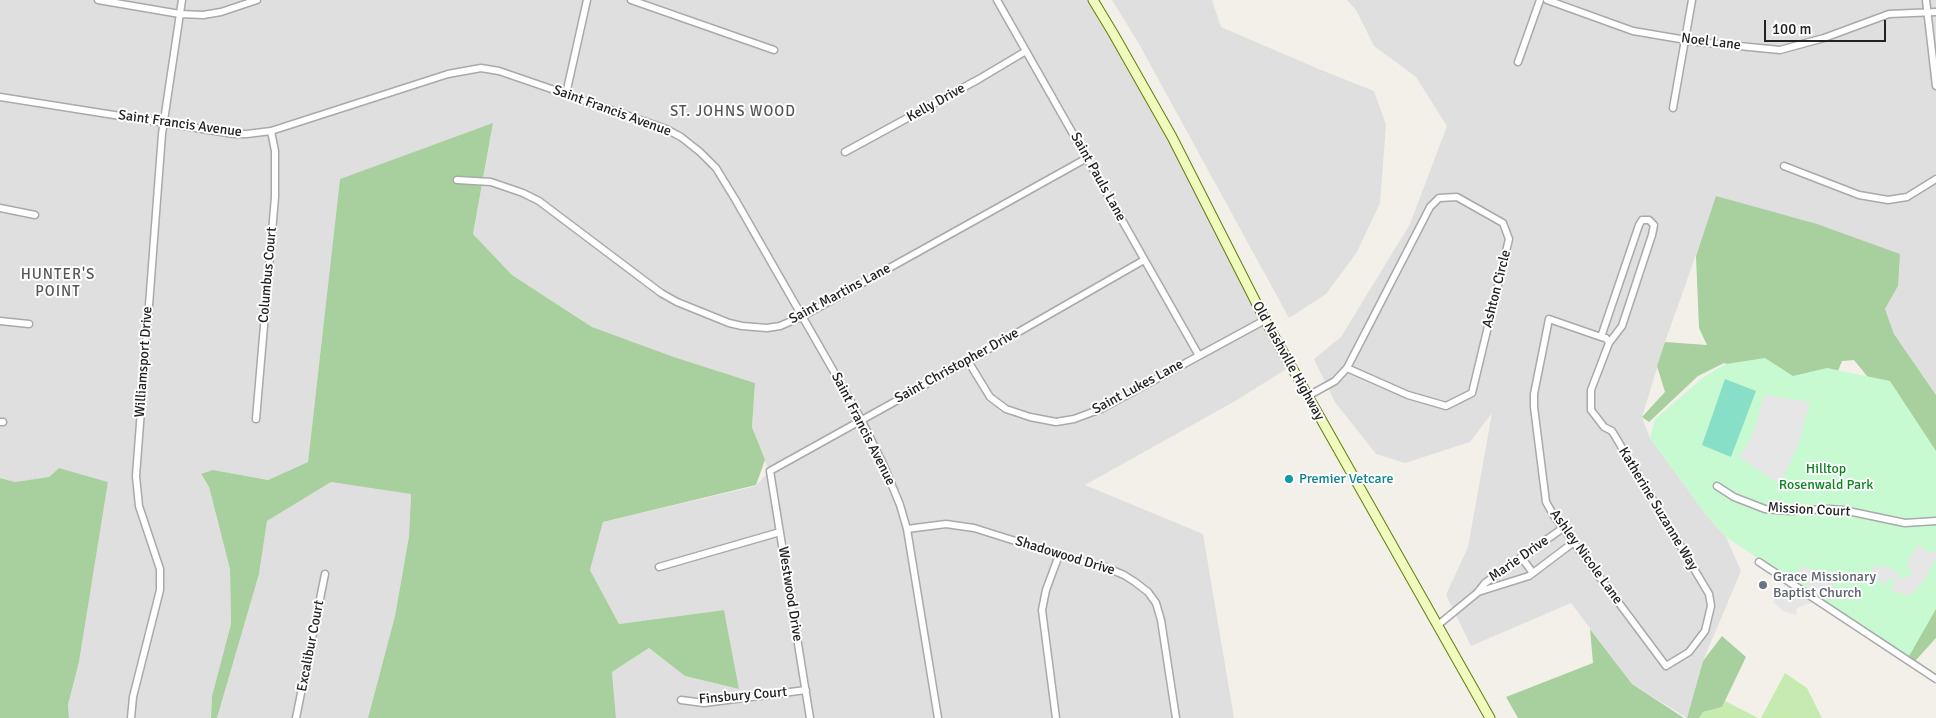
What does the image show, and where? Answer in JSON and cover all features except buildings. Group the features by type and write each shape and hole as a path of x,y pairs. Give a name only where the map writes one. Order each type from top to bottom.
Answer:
{"main road":[{"name":"Old Nashville Highway","path":"1093,0 1169,132 1265,320 1490,718"}],"street":[{"path":"98,0 180,14 203,15 221,12 257,0"},
{"name":"Williamsport Drive","path":"131,718 133,697 157,605 161,580 160,569 139,506 136,487 163,123 182,0"},
{"path":"566,94 587,0"},
{"path":"631,0 774,50"},
{"name":"Saint Pauls Lane","path":"998,0 1198,354"},
{"path":"1518,62 1540,0"},
{"name":"Noel Lane","path":"1547,0 1634,31 1686,40 1780,50 1824,38 1889,14 1936,12"},
{"path":"1673,108 1692,0"},
{"path":"1926,0 1936,86"},
{"name":"Kelly Drive","path":"845,152 979,79 1026,51"},
{"name":"Saint Francis Avenue","path":"0,97 234,134 248,134 271,131 464,70 481,68 499,71 566,94 666,129 681,137 716,168 803,316 861,419 884,466 900,505 907,529 938,718"},
{"name":"Columbus Court","path":"256,419 275,197 275,151 271,131"},
{"name":"Saint Martins Lane","path":"457,180 492,182 523,193 539,201 661,293 693,309 729,323 756,328 780,326 803,316 1088,158"},
{"path":"1784,166 1859,195 1888,200 1907,197 1936,179"},
{"name":"Ashton Circle","path":"1308,396 1335,381 1347,368 1430,207 1439,198 1457,197 1503,223 1509,240 1472,393 1446,406 1408,395 1347,368"},
{"path":"0,208 35,215"},
{"path":"1642,220 1649,220 1654,225 1652,235 1622,326 1609,343 1606,338 1601,337 1639,225 1642,220"},
{"name":"Saint Christopher Drive","path":"770,471 1144,260"},
{"name":"Ashley Nicole Lane","path":"1601,337 1549,319 1534,394 1546,502 1563,528 1660,656"},
{"name":"Saint Lukes Lane","path":"968,361 990,397 1006,409 1030,417 1056,422 1074,419 1101,409 1198,354 1265,320"},
{"path":"0,321 29,324"},
{"name":"Katherine Suzanne Way","path":"1609,343 1591,390 1591,410 1604,427 1612,431 1709,594 1711,606 1705,631 1689,652 1666,666 1660,656"},
{"name":"Westwood Drive","path":"770,471 810,718"},
{"name":"Mission Court","path":"1717,486 1734,497 1765,509 1790,511 1829,509 1843,510 1905,523 1936,521"},
{"name":"Shadowood Drive","path":"907,529 932,525 960,525 1105,567 1124,575 1148,592 1156,603 1161,620 1176,718"},
{"name":"Marie Drive","path":"1438,626 1477,593 1485,583 1563,528"},
{"path":"659,566 780,532"},
{"name":"Marie Drive","path":"1477,593 1504,585 1533,573 1574,542"},
{"path":"1056,718 1042,610 1046,590 1059,555"},
{"path":"1521,557 1533,573"},
{"path":"1759,562 1936,679"},
{"name":"Excalibur Court","path":"296,718 325,574"},
{"name":"Finsbury Court","path":"681,700 704,703 806,690"}],"shaded area":[{"path":"0,0 1093,0 1113,33 1291,366 1237,400 1085,485 1203,534 1234,718 616,718 612,672 649,648 685,676 739,689 724,610 619,624 590,570 603,522 756,486 769,471 752,427 755,383 674,357 592,327 512,275 473,234 493,124 340,179 308,462 268,480 213,470 201,475 209,487 230,569 231,624 212,696 211,718 69,718 68,706 79,662 108,482 59,468 50,477 15,482 0,478"},
{"path":"1112,0 1212,0 1221,27 1374,91 1386,125 1380,203 1357,252 1326,294 1289,318 1139,44"},
{"path":"1347,0 1936,0 1936,395 1894,334 1885,309 1898,286 1717,196 1665,342 1642,417 1650,438 1707,516 1726,537 1741,571 1703,661 1687,718 1632,684 1571,603 1471,646 1446,595 1468,547 1492,413 1470,442 1405,463 1376,454 1335,402 1314,359 1341,337 1410,224 1447,126 1416,77 1374,46 1356,10"},
{"path":"1764,395 1810,402 1799,442 1779,484 1739,457 1749,442 1755,428"},
{"path":"331,482 411,493 409,536 395,616 368,718 217,718 259,574 267,521"},
{"path":"1918,544 1929,553 1936,551 1936,558 1924,580 1913,593 1908,595 1892,591 1892,583 1897,578 1887,579 1886,586 1871,576 1874,565 1883,568 1886,565 1899,574 1898,578 1910,576 1911,570 1906,566"},
{"path":"1802,565 1837,582 1826,596 1795,578"},
{"path":"1786,584 1814,602 1797,608 1796,615 1783,611 1773,602 1779,593 1783,594 1786,592 1788,587"}],"green space":[{"path":"493,123 473,234 512,275 592,327 674,357 755,383 752,427 765,460 756,485 603,522 590,570 619,624 724,610 739,689 685,676 649,648 612,672 616,718 368,718 395,616 409,536 411,494 331,482 267,521 259,574 217,718 211,718 212,696 231,624 230,569 209,487 201,474 213,470 268,480 308,462 340,179"},
{"path":"1716,196 1817,224 1900,254 1898,286 1885,309 1894,334 1936,395 1936,461 1854,360 1842,361 1836,376 1809,385 1751,373 1724,363 1698,376 1649,422 1642,417 1665,392 1657,366 1665,342 1707,345 1699,328 1696,256"},
{"name":"Hilltop Rosenwald Park","path":"1765,358 1793,376 1827,368 1890,381 1936,451 1936,609 1908,658 1726,537 1707,516 1650,438 1655,419 1705,376 1726,364"},
{"path":"1725,379 1756,391 1731,457 1702,445"},
{"path":"59,468 108,482 79,662 68,705 69,718 0,718 0,478 15,482 49,477"},
{"path":"1936,568 1936,638 1916,660 1908,658"},
{"path":"1590,629 1632,684 1684,718 1518,718 1506,697 1593,663"},
{"path":"1722,636 1746,657 1722,707 1703,712 1699,718 1687,718 1703,661"},
{"path":"1785,673 1807,688 1822,718 1761,718"},
{"path":"1725,701 1758,718 1699,718 1703,712 1722,707"}],"place":[{"name":"Premier Vetcare","path":"1289,479"},
{"name":"Grace Missionary Baptist Church","path":"1763,585"}],"district":[{"name":"ST. JOHNS WOOD","path":"733,112"},
{"name":"HUNTER'S POINT","path":"58,284"}]}
